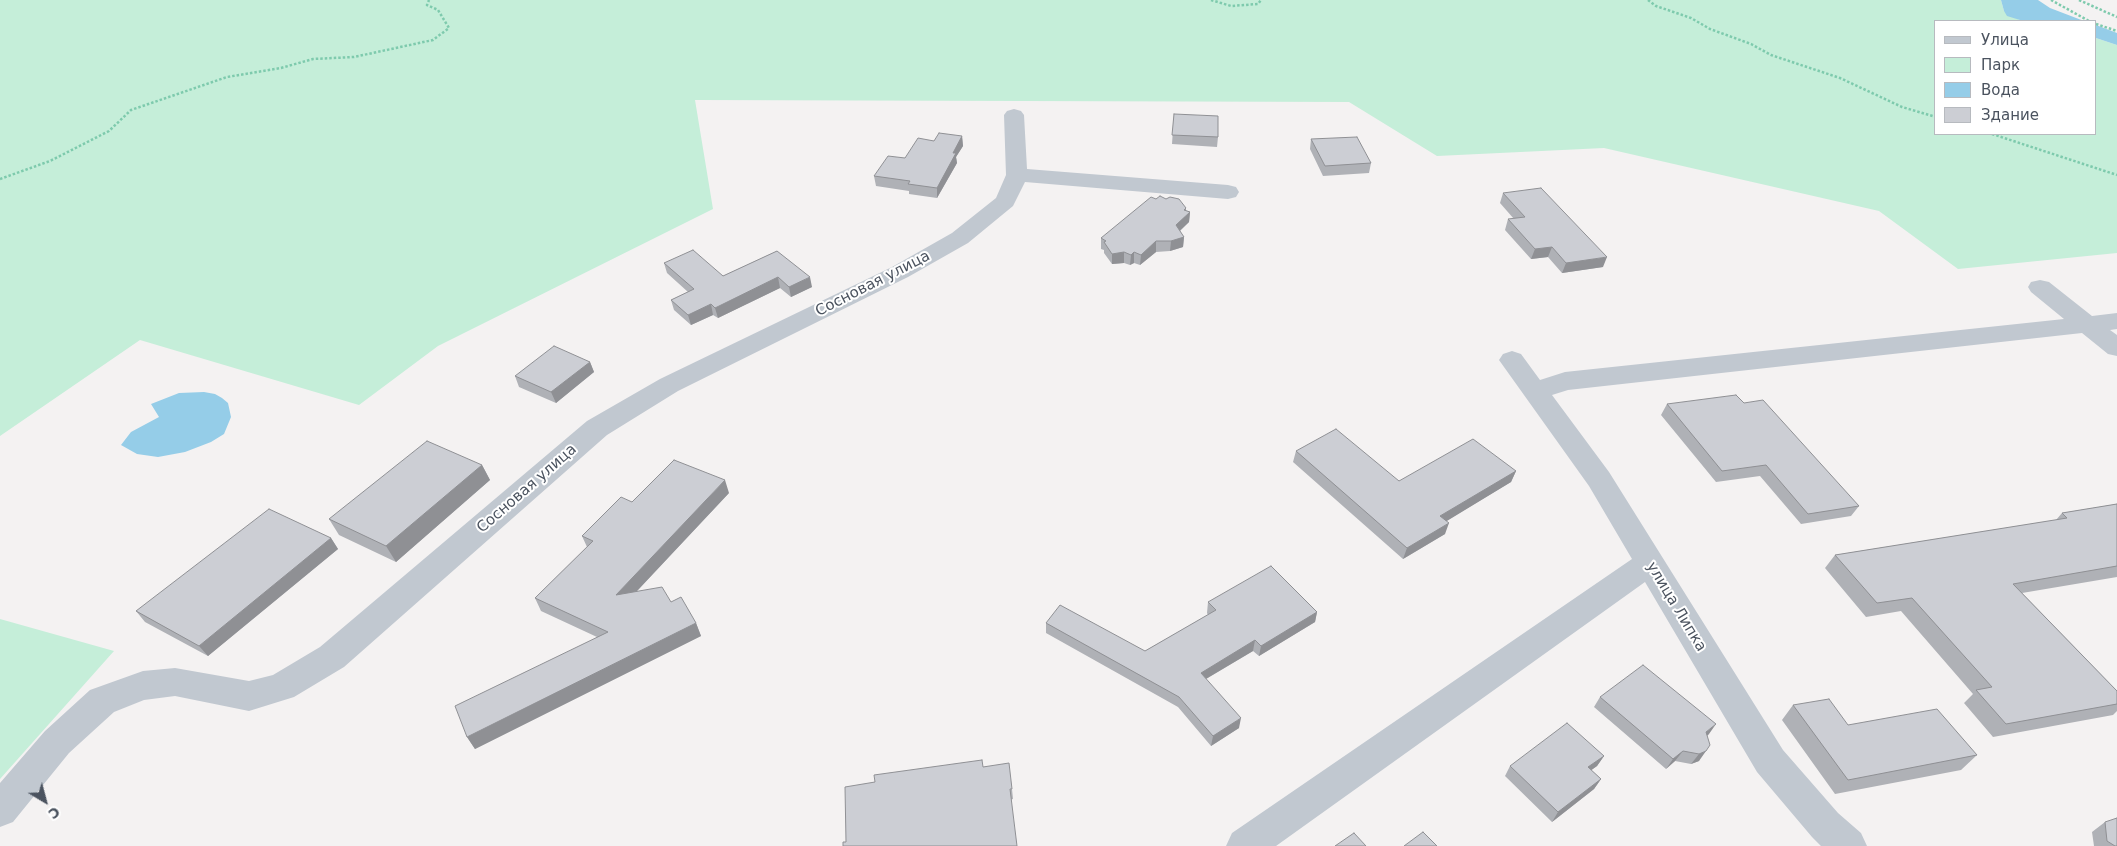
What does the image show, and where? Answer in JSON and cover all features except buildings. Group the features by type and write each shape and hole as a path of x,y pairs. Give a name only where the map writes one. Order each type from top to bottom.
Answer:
{"street":[{"name":"Сосновая улица","path":"0,810 57,742 102,701 143,686 175,682 249,696 282,687 332,657 597,428 669,385 900,272 960,238 1005,201 1017,175 1014,115"},
{"path":"1017,175 1228,192"},
{"path":"2040,287 2117,348"},
{"path":"1534,390 1565,381 2117,321"},
{"name":"улица Липка","path":"1512,360 1598,479 1770,761 1825,826 1848,846"},
{"path":"1245,846 1650,563"}],"path":[{"path":"0,179 50,161 109,131 131,110 227,76 281,68 313,58 354,57 433,40 449,28 438,10 427,5 429,0"},
{"path":"1211,0 1231,6 1258,4 1261,0"},
{"path":"1648,0 1656,6 1691,18 1710,29 1751,44 1771,54 1840,78 1902,107 1934,116"},
{"path":"2051,0 2088,20"},
{"path":"2078,0 2117,17"},
{"path":"2097,24 2117,31"},
{"path":"1995,135 2117,175"}],"green space":[{"path":"0,0 2001,0 2004,11 2020,20 1934,20 1934,135 2097,135 2097,38 2117,45 2117,253 1958,269 1879,211 1604,148 1437,156 1349,102 695,100 713,209 438,346 359,405 140,340 0,436"},
{"path":"0,619 114,651 0,779"}],"water":[{"path":"2001,0 2038,0 2050,8 2081,20 2020,20 2007,16"},
{"path":"2097,25 2117,33 2117,45 2097,38"},
{"path":"204,392 215,394 228,403 231,417 224,434 211,442 185,452 158,457 137,454 121,445 131,432 159,417 151,404 179,393"}]}
